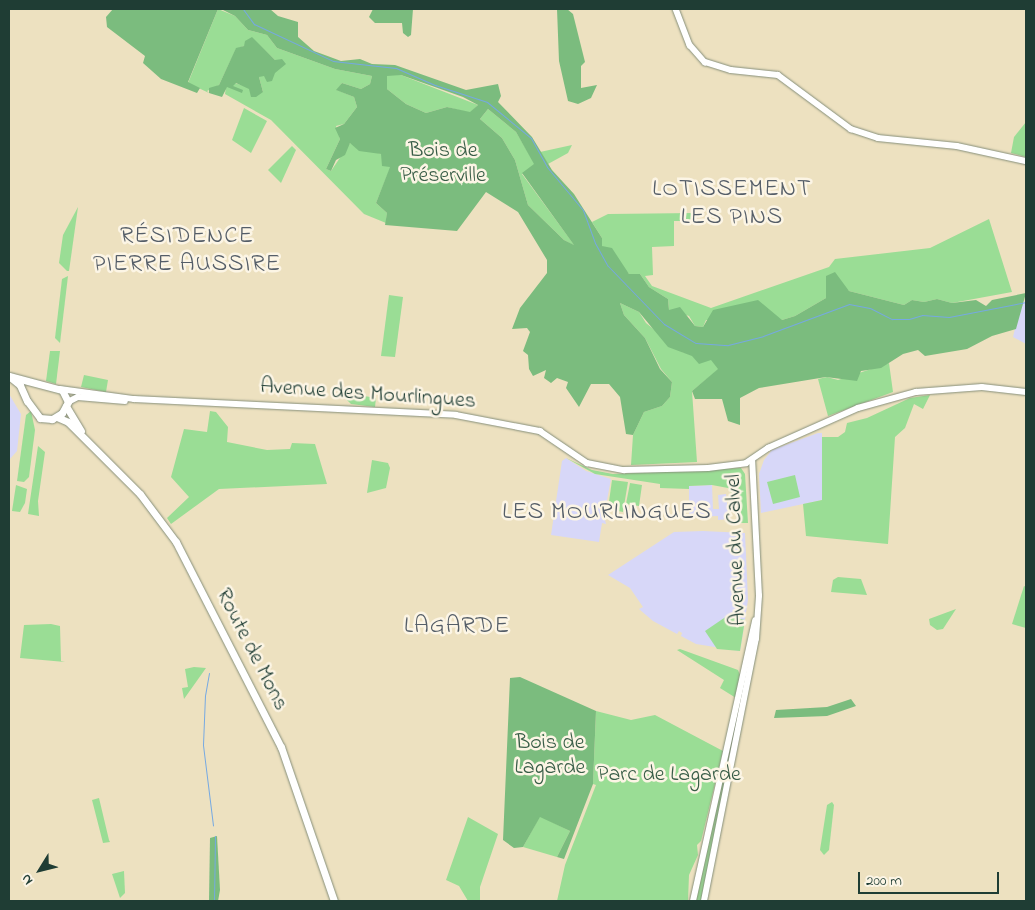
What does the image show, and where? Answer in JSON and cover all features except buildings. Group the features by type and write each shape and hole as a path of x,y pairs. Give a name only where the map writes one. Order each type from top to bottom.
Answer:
{"main road":[{"path":"9,376 60,389 67,404 57,417 48,419 38,416 24,392 9,376"},
{"path":"24,392 31,382"},
{"name":"Route de Mons","path":"67,404 89,442"},
{"name":"Route de Mons","path":"57,417 68,422 89,442 152,508 182,552 280,747 334,901"}],"street":[{"path":"676,9 690,45 700,58 723,68 778,76 835,120 863,134 957,146 1026,161"},
{"path":"750,461 768,448 858,408 891,398 932,390 982,386 1026,392"},
{"name":"Avenue des Mourlingues","path":"60,389 134,399"},
{"name":"Avenue des Mourlingues","path":"67,404 78,398 134,399 456,415 540,431 582,460 608,469 708,468 750,461"},
{"name":"Avenue du Calvel","path":"749,668 756,603 750,461"},
{"path":"693,901 749,668"},
{"path":"704,901 749,668"}],"shaded area":[{"path":"1026,301 1026,344 1013,337 1021,303"},
{"path":"9,394 21,414 17,451 9,460"},
{"path":"822,433 822,500 761,513 759,474 764,460 772,450"},
{"path":"566,458 586,471 611,479 604,516 606,524 602,523 599,542 551,535 562,461"},
{"path":"712,485 713,509 719,509 718,495 726,494 729,519 718,520 718,516 689,517 689,486"},
{"path":"674,532 745,533 748,600 740,651 696,644 681,636 682,633 679,631 677,634 653,621 639,609 643,607 630,588 608,575"}],"green space":[{"path":"113,9 218,9 188,82 200,88 197,93 161,79 143,63 145,56 107,27 106,17"},
{"path":"218,9 235,16 248,30 267,35 277,48 335,69 372,76 370,84 361,89 342,83 337,90 354,97 357,107 344,124 336,126 340,139 326,169 331,171 350,143 381,154 391,166 376,203 387,213 386,223 364,214 271,120 225,94 226,87 235,83 263,92 259,77 275,60 252,38 244,46 236,49 219,85 207,91 209,93 188,83"},
{"name":"Bois de Préserville","path":"221,9 270,9 278,16 298,22 298,37 314,51 341,61 360,59 372,64 395,65 466,90 498,84 501,96 498,102 532,137 552,170 574,194 602,238 602,246 612,248 629,274 640,274 649,287 668,299 669,310 680,307 695,326 703,327 713,310 758,300 782,320 795,316 826,298 826,276 835,272 849,291 904,305 912,300 924,302 937,299 952,303 976,300 986,306 992,300 1026,293 1016,329 992,336 967,349 925,356 918,350 903,354 881,368 861,371 857,381 826,377 759,388 740,398 740,425 728,421 722,399 695,399 692,391 718,369 711,360 699,364 692,356 668,347 639,312 620,303 624,315 645,338 660,369 672,382 670,397 662,406 644,412 633,435 626,434 620,397 609,384 591,384 579,407 566,388 568,382 557,378 551,383 544,378 546,370 533,376 529,369 528,355 523,351 530,332 527,328 512,329 520,308 547,273 547,260 518,212 486,192 457,231 385,225 387,213 376,203 390,167 382,166 381,154 359,151 350,143 345,155 336,160 331,171 326,169 340,139 335,128 344,124 357,107 354,97 336,90 342,83 361,89 370,84 372,76 335,69 277,48 267,35 248,30 235,16","holes":["401,75 463,97 478,105 470,112 447,107 426,113 406,104 387,89 387,76","488,109 516,132 534,164 522,173 574,245 564,240 528,205 515,160 502,138 480,119"]},
{"path":"373,9 413,9 411,35 408,37 403,33 402,23 375,23 369,17"},
{"path":"557,9 567,9 573,14 585,62 581,66 581,88 597,85 591,98 578,104 568,101 559,61"},
{"path":"252,37 275,60 282,59 286,64 275,73 272,81 267,82 264,76 259,77 263,92 256,97 251,97 249,89 236,83 233,86 243,90 242,93 227,87 222,97 209,93 209,88 219,85 236,48 244,46 245,41"},
{"path":"386,75 401,75 478,105 470,113 447,107 426,113 406,104 387,89"},
{"path":"244,108 267,121 251,153 232,140"},
{"path":"488,109 516,132 535,164 522,174 575,246 564,240 528,205 515,160 502,138 480,119"},
{"path":"1026,122 1026,157 1011,153 1014,137"},
{"path":"572,145 568,153 548,164 540,152"},
{"path":"292,146 296,150 281,183 268,170"},
{"path":"78,207 69,271 67,271 59,263 63,235"},
{"path":"695,213 695,221 674,221 674,246 652,247 653,275 645,276 652,286 711,308 829,267 835,259 930,248 989,219 1012,292 952,303 937,299 924,302 912,300 904,305 849,291 826,276 826,298 795,316 782,320 706,320 703,327 695,326 689,316 669,310 668,299 649,287 640,274 629,274 602,246 602,238 592,222 608,214"},
{"path":"68,276 60,343 55,338 62,279"},
{"path":"389,295 403,297 395,357 381,356"},
{"path":"620,303 639,312 646,323 682,352 711,359 719,369 692,391 697,462 631,465 633,435 644,412 662,406 670,397 672,382 661,369 645,338 624,315"},
{"path":"50,351 60,351 56,384 46,381"},
{"path":"889,363 893,392 828,416 818,379 827,377 838,380"},
{"path":"84,375 108,380 106,392 81,387"},
{"path":"347,393 376,398 375,407 351,404 346,399"},
{"path":"930,395 923,409 914,404 905,428 895,437 888,544 806,536 803,504 822,500 822,437 838,437 845,432 847,423 867,418 910,398"},
{"path":"31,411 35,430 29,477 24,482 17,481 26,415"},
{"path":"210,411 216,412 228,427 227,442 267,450 290,449 292,443 315,444 327,484 219,489 171,524 167,518 189,497 171,477 184,429 207,432"},
{"path":"38,446 45,452 38,501 39,516 28,514"},
{"path":"566,458 592,470 613,474 741,468 745,474 748,523 741,523 740,508 728,488 712,485 689,486 689,489 660,488 660,484 595,474"},
{"path":"372,460 388,463 390,468 386,488 367,493"},
{"path":"795,475 800,497 773,504 767,482"},
{"path":"612,480 628,482 623,512 608,509"},
{"path":"630,483 642,485 639,506 626,504"},
{"path":"16,485 27,489 25,503 20,512 12,511"},
{"path":"838,577 861,579 867,595 831,592 833,580"},
{"path":"1024,586 1026,587 1026,628 1012,624"},
{"path":"956,609 943,629 937,630 930,625 929,619"},
{"path":"727,616 745,620 740,651 717,649 705,631"},
{"path":"51,624 60,626 61,661 65,662 20,658 24,625"},
{"path":"680,649 738,670 740,675 736,698 720,688 724,680 677,650"},
{"path":"194,667 206,668 184,699 182,688 188,687 185,669"},
{"name":"Bois de Lagarde","path":"520,677 596,711 593,784 564,859 557,857 570,831 540,817 523,847 514,848 503,840 510,678"},
{"path":"745,683 702,901 695,901 699,875"},
{"path":"851,699 856,706 827,716 774,718 776,710 827,707"},
{"name":"Parc de Lagarde","path":"596,711 631,720 655,715 723,751 701,841 697,845 698,855 689,875 688,901 557,901 565,865 596,785 593,784"},
{"path":"99,798 110,842 103,843 92,800"},
{"path":"832,802 834,805 829,850 824,855 820,850 827,805"},
{"path":"540,816 570,831 557,857 523,847"},
{"path":"468,817 498,834 480,887 480,901 468,901 459,886 446,880"},
{"path":"217,836 220,890 218,901 209,901 210,838"},
{"path":"124,871 125,893 120,898 112,874"}],"waterway":[{"path":"243,9 254,24 333,61 396,68 435,85 487,102 531,138 547,167 583,210 595,243 608,266 664,324 696,343 728,345 763,336 849,304 870,308 892,319 909,319 922,315 949,317 1026,302"},
{"path":"209,673 205,695 203,745 213,825"},
{"path":"214,901 215,836"}],"district":[{"name":"LOTISSEMENT LES PINS","path":"732,204"},
{"name":"RÉSIDENCE PIERRE AUSSIRE","path":"187,251"},
{"name":"LES MOURLINGUES","path":"607,513"},
{"name":"LAGARDE","path":"457,627"}]}
